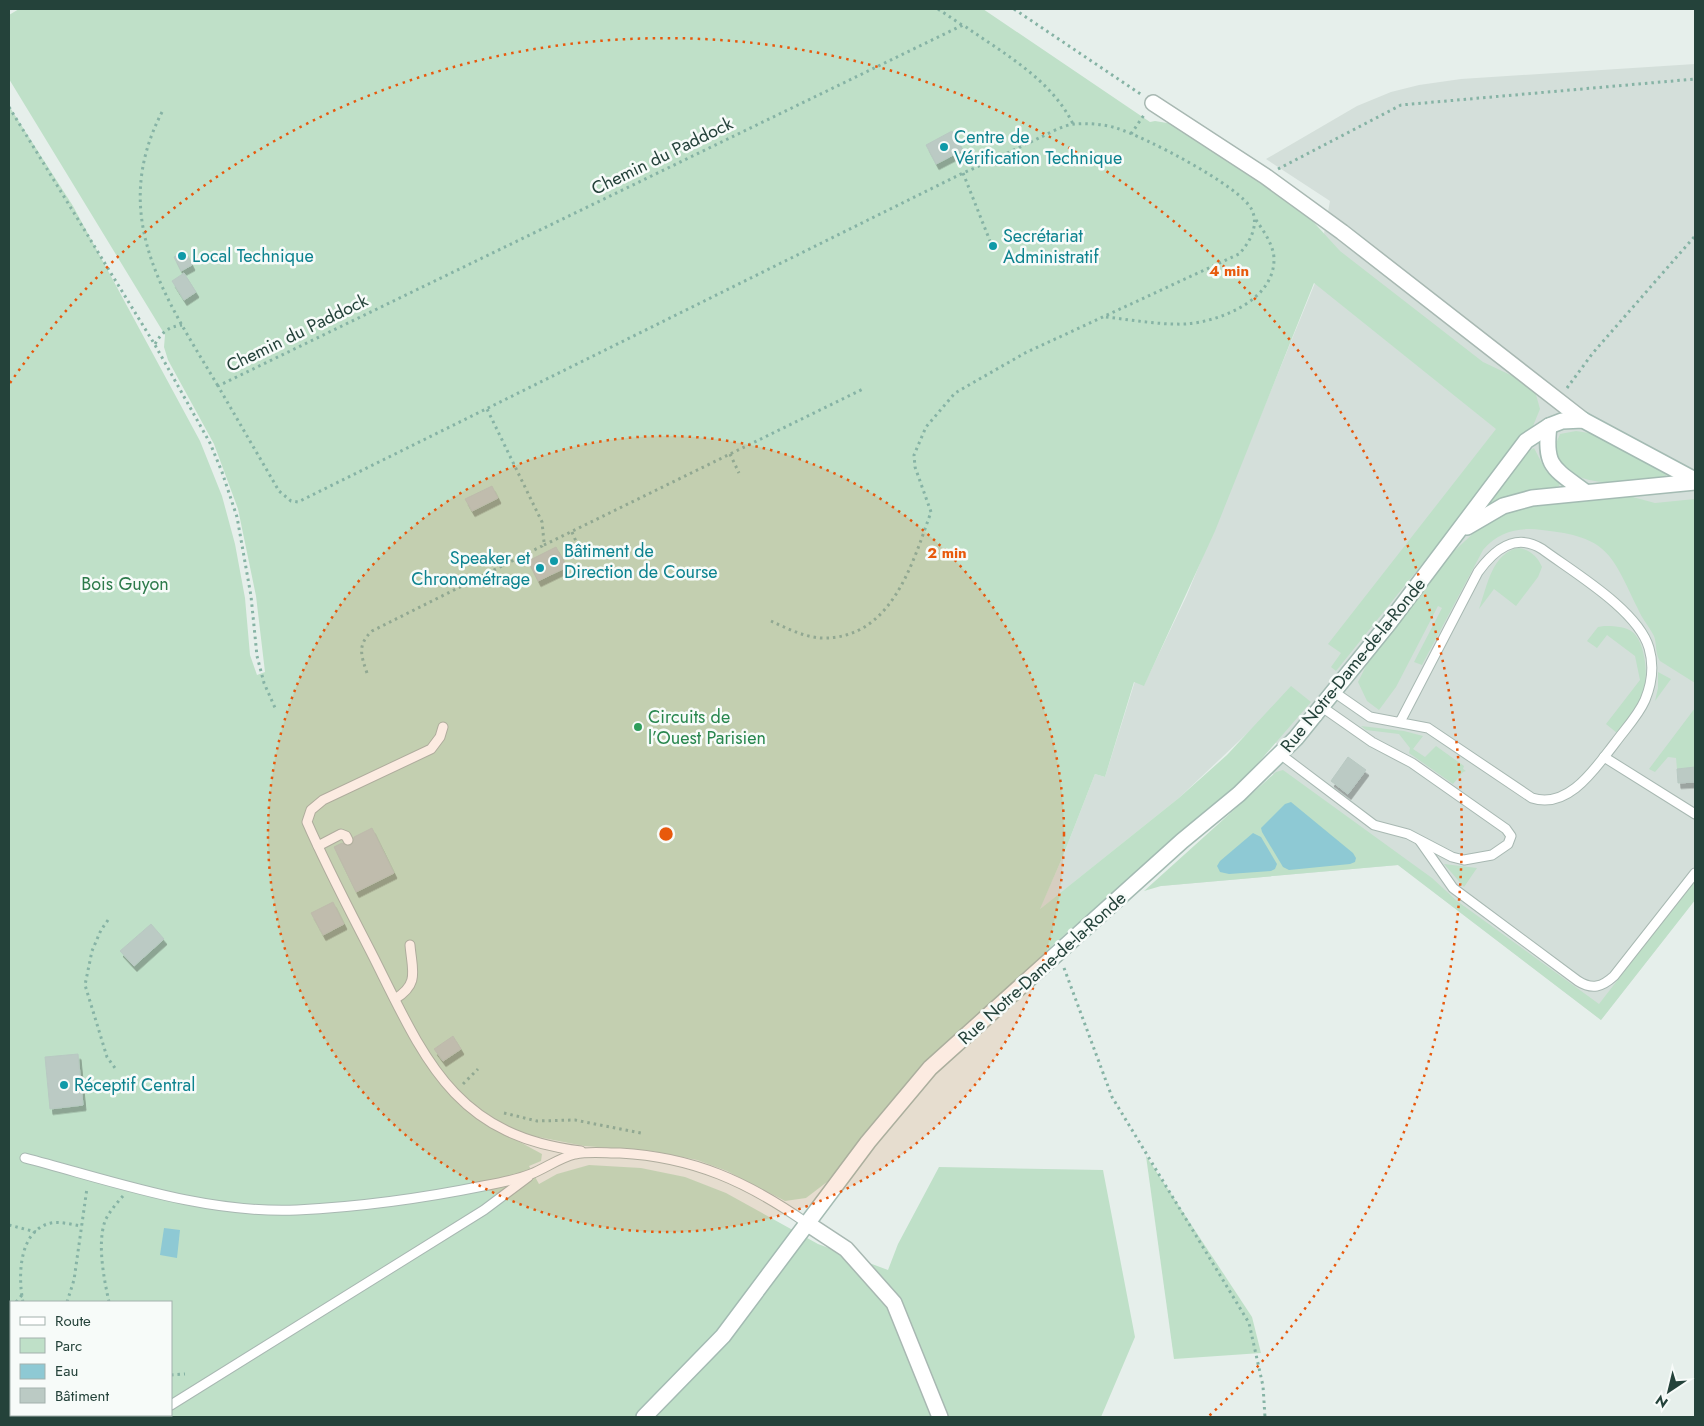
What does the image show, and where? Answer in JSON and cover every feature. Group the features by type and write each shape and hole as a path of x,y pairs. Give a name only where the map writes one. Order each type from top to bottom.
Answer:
{"main road":[{"path":"1153,103 1265,176 1349,238 1583,420"},
{"name":"Rue Notre-Dame-de-la-Ronde","path":"644,1417 723,1336 868,1142 930,1068 1182,841 1239,794 1280,754 1334,692 1457,534 1526,441 1549,426 1562,421 1583,420 1695,481"},
{"path":"1549,426 1546,449 1551,462 1561,474 1584,491"},
{"name":"Rue Notre-Dame-de-la-Ronde","path":"1457,534 1503,506 1532,498 1584,491 1695,481"},
{"path":"808,1224 846,1249 894,1303 940,1417"}],"lane":[{"path":"1334,692 1370,717 1428,728 1523,792 1540,800 1556,798 1583,783 1637,714 1645,700 1652,672 1649,648 1638,626 1616,604 1542,549 1526,542 1512,543 1500,548 1478,572 1400,722"},
{"path":"1280,754 1374,825 1419,838 1445,854 1464,860 1492,855 1508,844 1511,836 1506,830 1412,763 1372,742 1322,707"},
{"path":"443,726 440,737 430,748 323,800 314,807 307,819 318,846 395,998 433,1068 454,1094 479,1115 521,1138 543,1144 598,1153"},
{"path":"1604,757 1695,814"},
{"path":"318,846 341,834 346,836 348,840"},
{"path":"1419,838 1453,888 1578,981 1592,987 1601,986 1614,976 1695,873"},
{"path":"395,998 408,990 412,983 410,945"},
{"path":"172,1404 484,1210 530,1175 573,1154 598,1153 655,1156 714,1170 752,1188 808,1224"},
{"path":"25,1158 183,1199 231,1208 295,1210 439,1194 530,1175"}],"path":[{"path":"938,9 1040,80 1060,101 1073,124"},
{"path":"1014,9 1153,103 1131,134"},
{"name":"Chemin du Paddock","path":"963,25 218,386 279,491 291,501 304,500 963,173 1073,124 1115,127 1175,155 1243,197 1265,233 1274,258 1269,279 1249,302 1211,320 1186,324 1160,324 1106,317"},
{"path":"1265,176 1401,105 1695,79"},
{"path":"9,107 155,345 210,443 225,480 240,532 253,610 257,656 264,683 276,710"},
{"path":"162,112 152,131 144,158 141,182 144,228 148,253 155,273 182,325 218,386"},
{"path":"963,173 990,241"},
{"path":"771,621 791,630 821,638 851,634 874,621 888,607 905,580 931,512 914,467 914,455 918,442 937,412 964,386 1025,353 1239,254 1249,243 1254,226 1253,216"},
{"path":"1558,400 1592,354 1695,236"},
{"path":"155,345 160,334 167,328 182,325"},
{"path":"367,673 360,650 364,640 372,631 865,388"},
{"path":"487,409 542,522 546,538 542,546"},
{"path":"730,454 739,473"},
{"path":"572,532 578,546"},
{"path":"108,920 101,930 92,951 86,972 85,985 108,1056 115,1068"},
{"path":"1058,953 1112,1098 1249,1323 1263,1386 1266,1417"},
{"path":"454,1094 478,1070"},
{"path":"479,1115 496,1112 537,1121 575,1120 641,1133"},
{"path":"67,1301 74,1280 89,1175"},
{"path":"109,1301 103,1255 103,1229 112,1208 131,1186"},
{"path":"24,1301 22,1260 26,1245 36,1232 51,1223 82,1226"},
{"path":"9,1225 36,1232"},
{"path":"17,1301 22,1295"},
{"path":"172,1375 185,1374"}],"shaded area":[{"path":"1695,64 1695,900 1601,1020 1398,865 1161,886 1279,778 1258,765 1277,744 1257,724 1180,797 1039,910 1063,856 1095,774 1105,777 1135,681 1144,685 1187,595 1315,283 1330,201 1266,159 1357,106 1391,92 1419,85 1461,79"}],"green space":[{"name":"Circuits de l’Ouest Parisien","path":"19,9 983,9 1150,122 1173,124 1269,187 1308,216 1340,251 1483,362 1521,380 1535,391 1540,409 1533,426 1336,671 1331,667 1341,653 1328,644 1496,429 1314,283 1215,531 1144,686 1134,682 1105,777 1095,774 1040,909 1180,797 1227,755 1291,686 1311,702 1246,777 1054,944 960,1033 878,1118 827,1182 806,1198 785,1201 727,1171 697,1160 652,1151 584,1146 518,1133 505,1134 542,1154 541,1161 529,1166 539,1184 557,1174 589,1165 641,1168 685,1177 726,1193 818,1244 888,1270 898,1244 939,1167 1103,1170 1135,1337 1101,1417 9,1417 9,106 73,206 200,441 222,496 235,544 245,598 250,655 257,675 265,672 256,596 238,509 214,444 168,360 164,347 165,335 9,79 9,15"},
{"path":"1576,431 1595,434 1663,471 1666,479 1658,482 1613,483 1581,478 1569,471 1560,461 1555,446 1560,434"},
{"path":"1534,448 1546,471 1560,483 1559,486 1491,506 1488,503 1524,454"},
{"path":"1629,496 1655,503 1695,499 1695,683 1660,661 1657,655 1654,636 1640,613 1621,574 1605,551 1581,537 1564,533 1525,529 1510,532 1496,538 1483,550 1422,665 1414,662 1442,608 1438,606 1396,687 1379,710 1367,701 1358,682 1370,658 1450,555 1480,527 1495,517 1535,501"},
{"path":"1519,548 1530,552 1538,560 1542,567 1538,577 1516,606 1494,589 1479,609 1488,581 1497,563 1502,556"},
{"path":"1598,627 1621,627 1631,631 1640,643 1645,661 1646,680 1641,700 1632,716 1617,733 1606,724 1640,680 1635,656 1607,635 1597,648 1587,641"},
{"path":"1658,672 1671,679 1655,701 1658,688"},
{"path":"1695,708 1695,767 1677,769 1676,758 1668,757 1655,772 1649,769"},
{"path":"1361,726 1404,731 1423,736 1413,749 1425,757 1436,746 1464,766 1463,769 1466,771 1453,784 1409,753 1410,748 1399,734 1366,730"},
{"path":"1283,770 1432,878 1457,901 1599,1004 1695,880 1695,900 1601,1020 1398,865 1161,886 1144,891 1276,772"},
{"path":"1444,864 1477,868 1464,887"},
{"path":"1146,1156 1252,1317 1261,1353 1174,1359"}],"water":[{"path":"1291,802 1353,853 1356,858 1355,862 1289,870 1283,867 1261,828 1285,804"},
{"path":"1253,833 1261,837 1277,864 1275,869 1271,871 1229,874 1220,872 1217,866 1220,861"},
{"path":"164,1228 180,1230 177,1258 160,1255"}],"building":[{"name":"Centre de Vérification Technique","path":"952,131 963,150 936,164 926,145"},
{"name":"Local Technique","path":"185,251 192,265 181,271 174,257"},
{"path":"184,273 196,292 184,300 172,281"},
{"path":"492,486 498,498 472,511 465,499"},
{"path":"556,547 567,567 538,581 528,561"},
{"path":"1348,757 1366,770 1348,794 1331,781"},
{"path":"1695,767 1695,782 1678,783 1677,769"},
{"path":"372,828 394,873 356,892 334,847 342,843 350,846 353,843 354,837"},
{"path":"333,902 344,924 323,935 311,913"},
{"path":"151,924 164,939 134,966 120,951"},
{"path":"453,1036 461,1049 443,1061 434,1049"},
{"name":"Réceptif Central","path":"78,1054 83,1105 50,1109 45,1057"}],"place":[{"name":"Centre de Vérification Technique","path":"944,147"},
{"name":"Secrétariat Administratif","path":"993,246"},
{"name":"Local Technique","path":"182,256"},
{"name":"Bâtiment de Direction de Course","path":"554,561"},
{"name":"Speaker et Chronométrage","path":"540,568"},
{"name":"Circuits de l’Ouest Parisien","path":"638,727"},
{"name":"Réceptif Central","path":"64,1085"}],"park label":[{"name":"Bois Guyon","path":"125,584"}]}
